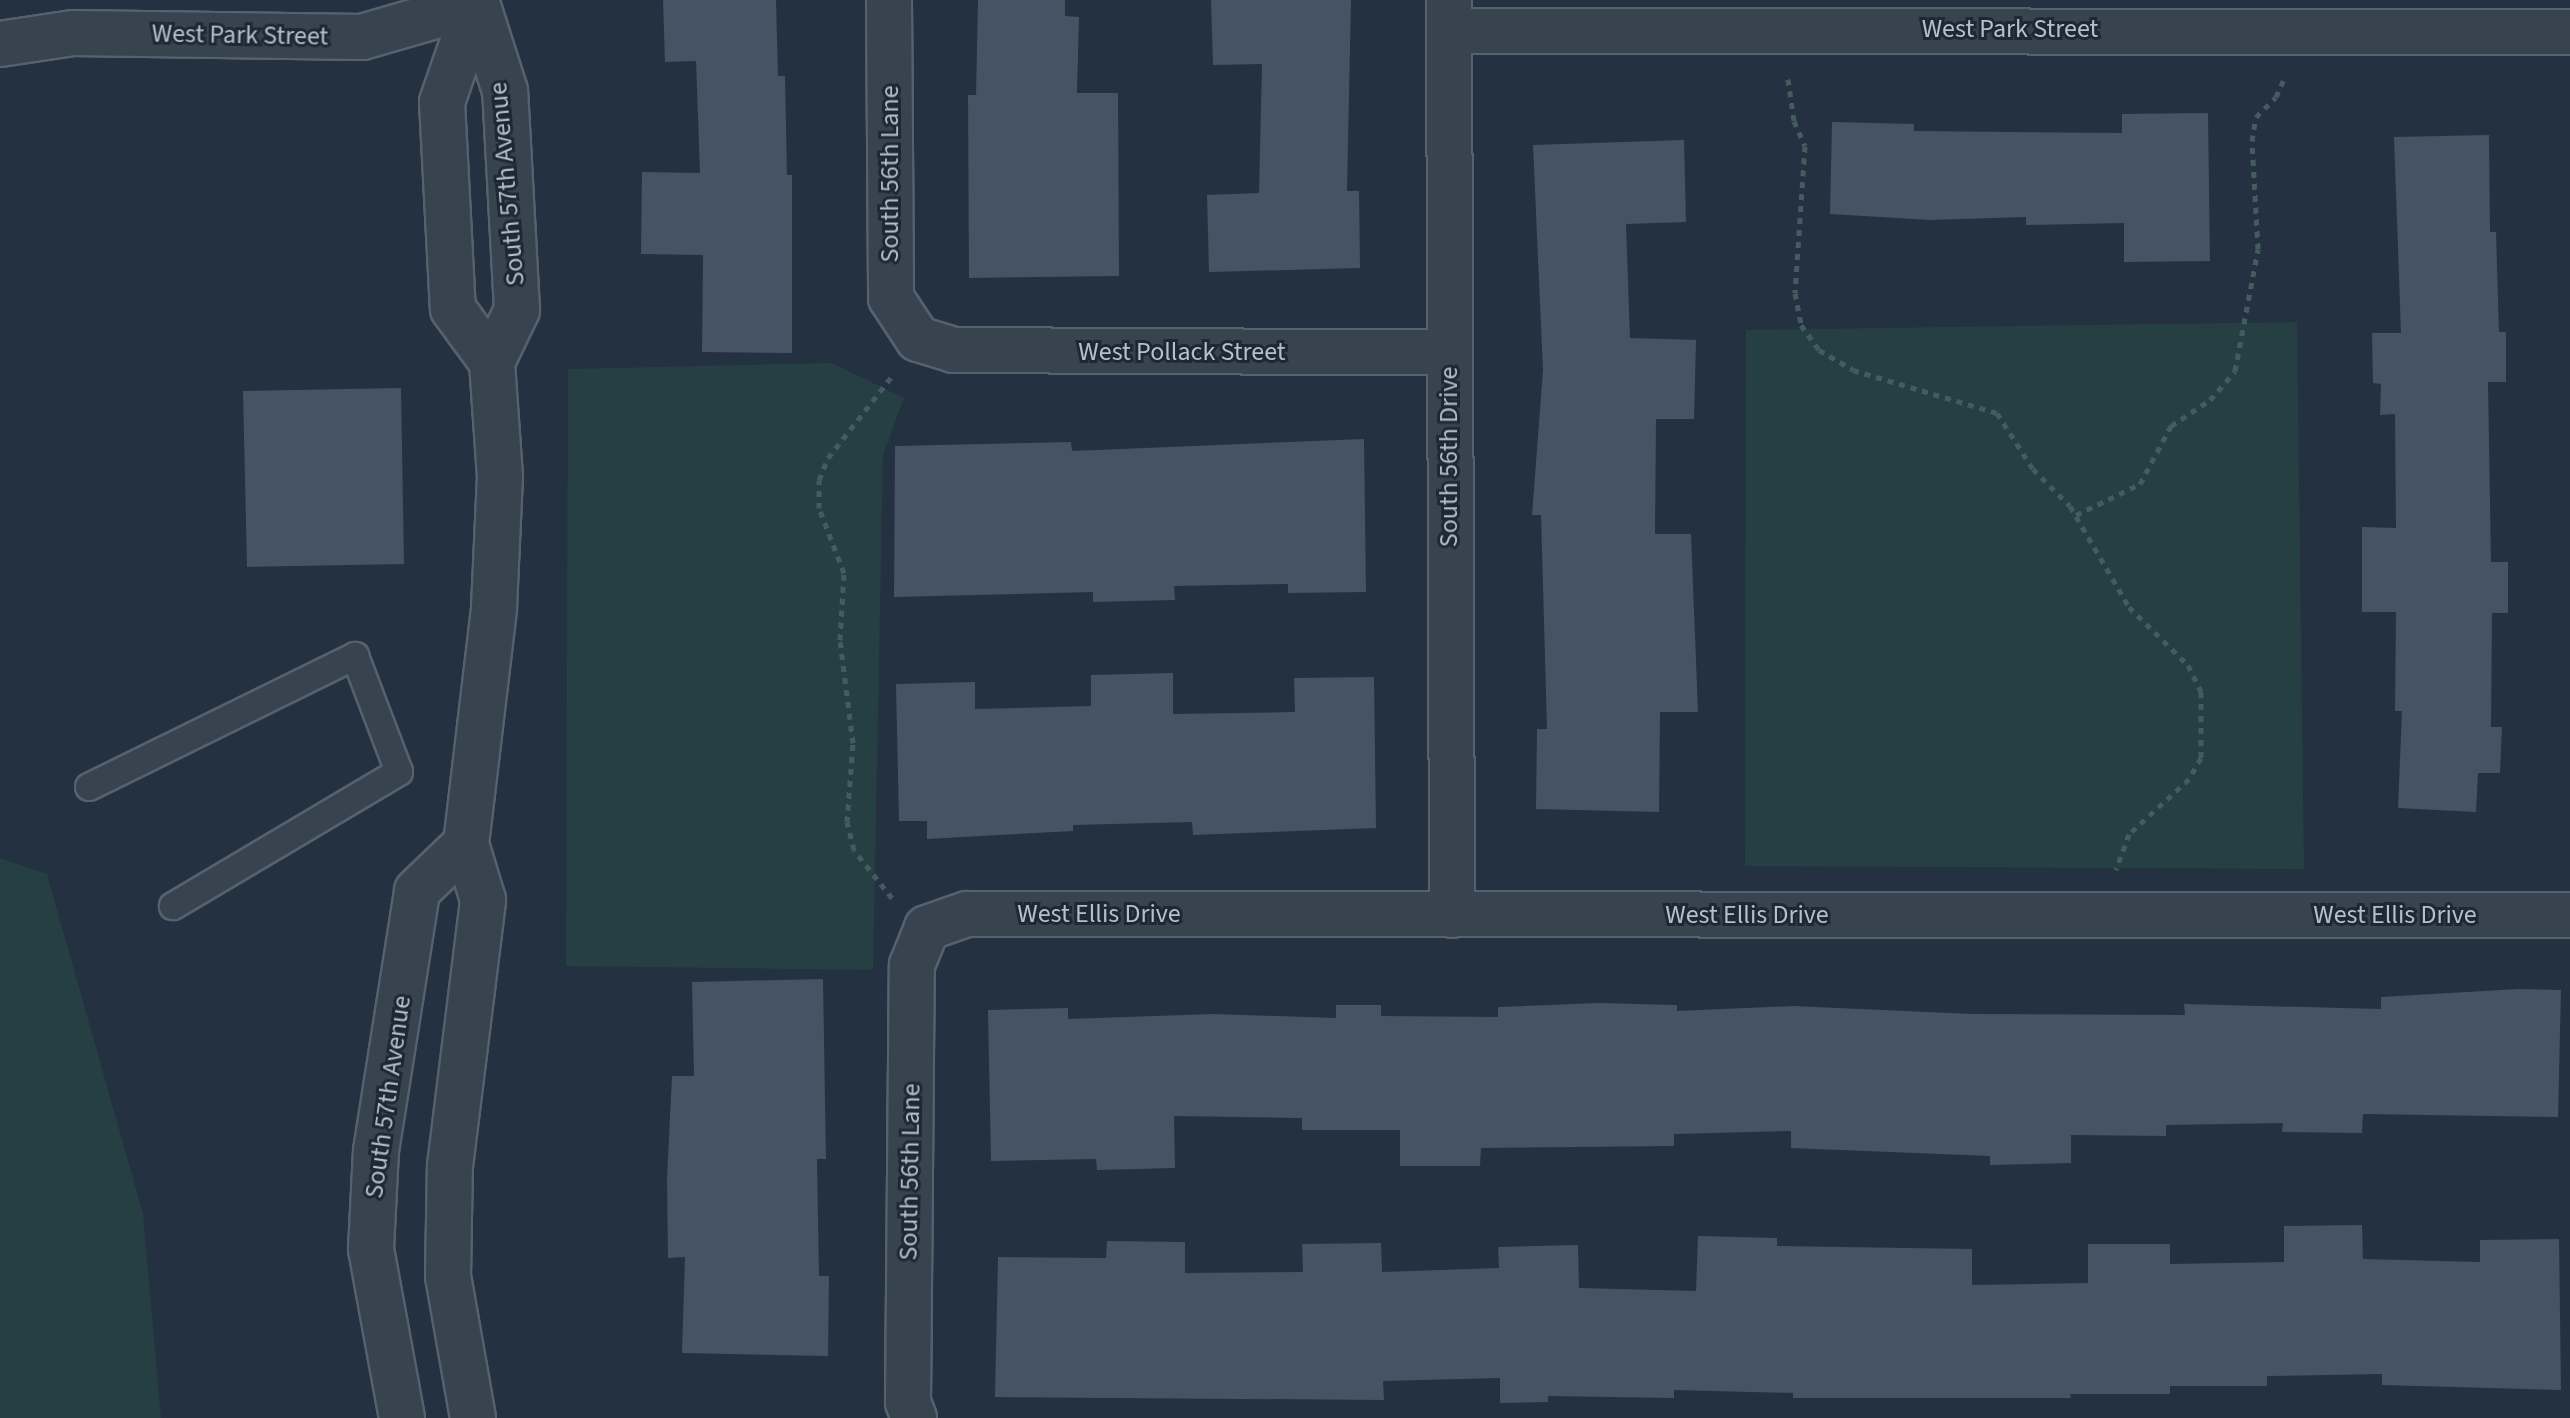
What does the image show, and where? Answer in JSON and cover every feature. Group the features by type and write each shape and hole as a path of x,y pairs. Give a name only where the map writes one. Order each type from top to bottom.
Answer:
{"street":[{"name":"South 56th Lane","path":"889,0 891,298 918,339"},
{"name":"West Park Street","path":"0,44 73,33 362,37 476,2"},
{"name":"South 57th Avenue","path":"473,1418 448,1276 450,1166 483,900 466,844 494,608 500,477 492,362 517,310 505,91 476,2"},
{"name":"South 57th Avenue","path":"476,2 442,102 453,309 492,362"},
{"name":"West Park Street","path":"1449,16 1787,30 2022,14 2294,30 2570,32"},
{"name":"South 56th Drive","path":"1449,16 1452,915"},
{"path":"448,222 514,218"},
{"name":"West Pollack Street","path":"918,339 953,350 1448,353"},
{"name":"South 57th Avenue","path":"402,1418 371,1249 376,1151 417,891 466,844"},
{"name":"West Ellis Drive","path":"927,928 967,914 2570,915"},
{"name":"South 56th Lane","path":"914,1418 908,1402 912,965 927,928"}],"lane":[{"path":"89,787 355,656 399,772 173,906"}],"path":[{"path":"1787,30 1794,121 1805,146 1795,293 1801,325 1819,350 1853,370 1997,413 2033,469 2076,515 2129,607 2188,665 2201,692 2201,758 2189,779 2129,834 2116,865 2113,915"},
{"path":"2076,515 2140,484 2171,426 2210,400 2235,371 2258,249 2252,141 2256,117 2276,97 2287,74 2294,30"},
{"path":"918,339 828,458 819,480 819,508 844,573 840,640 853,743 847,822 854,850 870,876 927,928"}],"green space":[{"path":"2297,322 2304,869 1745,866 1746,330"},
{"path":"832,363 904,398 883,455 873,970 566,966 568,369"},
{"path":"0,858 47,874 143,1214 161,1418 0,1418"}],"building":[{"path":"663,0 776,0 778,76 785,76 787,175 792,175 792,353 702,352 703,255 641,254 642,172 700,173 696,61 665,62"},
{"path":"978,0 1065,0 1065,16 1079,17 1077,93 1118,93 1119,276 969,278 968,95 976,95"},
{"path":"1211,0 1351,0 1347,191 1359,191 1360,268 1209,272 1207,195 1259,193 1262,64 1213,65"},
{"path":"2208,113 2210,261 2124,262 2124,223 2026,225 2026,217 1930,220 1830,214 1832,122 1914,124 1914,131 2122,133 2122,114"},
{"path":"2489,135 2490,232 2496,232 2499,332 2506,332 2506,382 2488,382 2491,562 2508,562 2508,613 2492,613 2491,727 2502,727 2500,773 2478,773 2476,812 2398,808 2402,711 2395,711 2396,612 2362,612 2362,527 2396,528 2395,414 2380,415 2381,384 2373,383 2372,333 2401,333 2394,137"},
{"path":"1684,140 1686,222 1626,224 1630,338 1696,340 1694,419 1656,419 1655,534 1691,534 1698,712 1660,712 1659,812 1536,809 1537,729 1547,729 1541,515 1532,515 1543,370 1533,145"},
{"path":"401,388 404,564 247,567 243,391"},
{"path":"1364,439 1366,592 1288,593 1288,584 1174,586 1175,600 1093,602 1093,592 894,597 895,446 1071,442 1072,451"},
{"path":"1173,673 1173,714 1295,712 1294,678 1374,677 1376,828 1193,835 1192,822 1073,825 1073,831 927,839 927,821 899,821 896,684 975,682 975,709 1091,706 1091,675"},
{"path":"823,979 826,1159 817,1159 819,1276 829,1276 828,1356 682,1353 685,1257 668,1258 667,1178 672,1076 694,1076 692,982"},
{"path":"2518,989 2561,990 2558,1117 2363,1114 2362,1133 2282,1132 2283,1123 2166,1125 2166,1136 2071,1135 2071,1163 1990,1165 1990,1156 1791,1148 1791,1131 1674,1134 1674,1146 1481,1148 1480,1166 1400,1166 1400,1130 1302,1130 1302,1118 1174,1116 1175,1168 1097,1170 1096,1159 991,1161 988,1010 1068,1008 1068,1019 1213,1014 1336,1018 1336,1005 1381,1005 1381,1016 1498,1017 1498,1007 1598,1003 1677,1005 1677,1011 1793,1006 1971,1014 2185,1015 2184,1004 2381,1009 2381,997"},
{"path":"2362,1225 2363,1259 2480,1262 2480,1240 2559,1239 2561,1390 2382,1385 2382,1374 2267,1376 2267,1386 2170,1386 2170,1394 2070,1394 2071,1398 1793,1398 1793,1393 1674,1390 1674,1398 1548,1396 1548,1402 1500,1403 1500,1378 1383,1381 1384,1400 995,1397 998,1257 1106,1258 1107,1241 1185,1242 1185,1273 1303,1272 1302,1244 1381,1243 1382,1272 1499,1268 1498,1247 1578,1245 1579,1288 1696,1291 1698,1236 1777,1238 1777,1246 1972,1249 1972,1285 2088,1283 2088,1244 2170,1244 2170,1264 2284,1262 2284,1226"}]}
